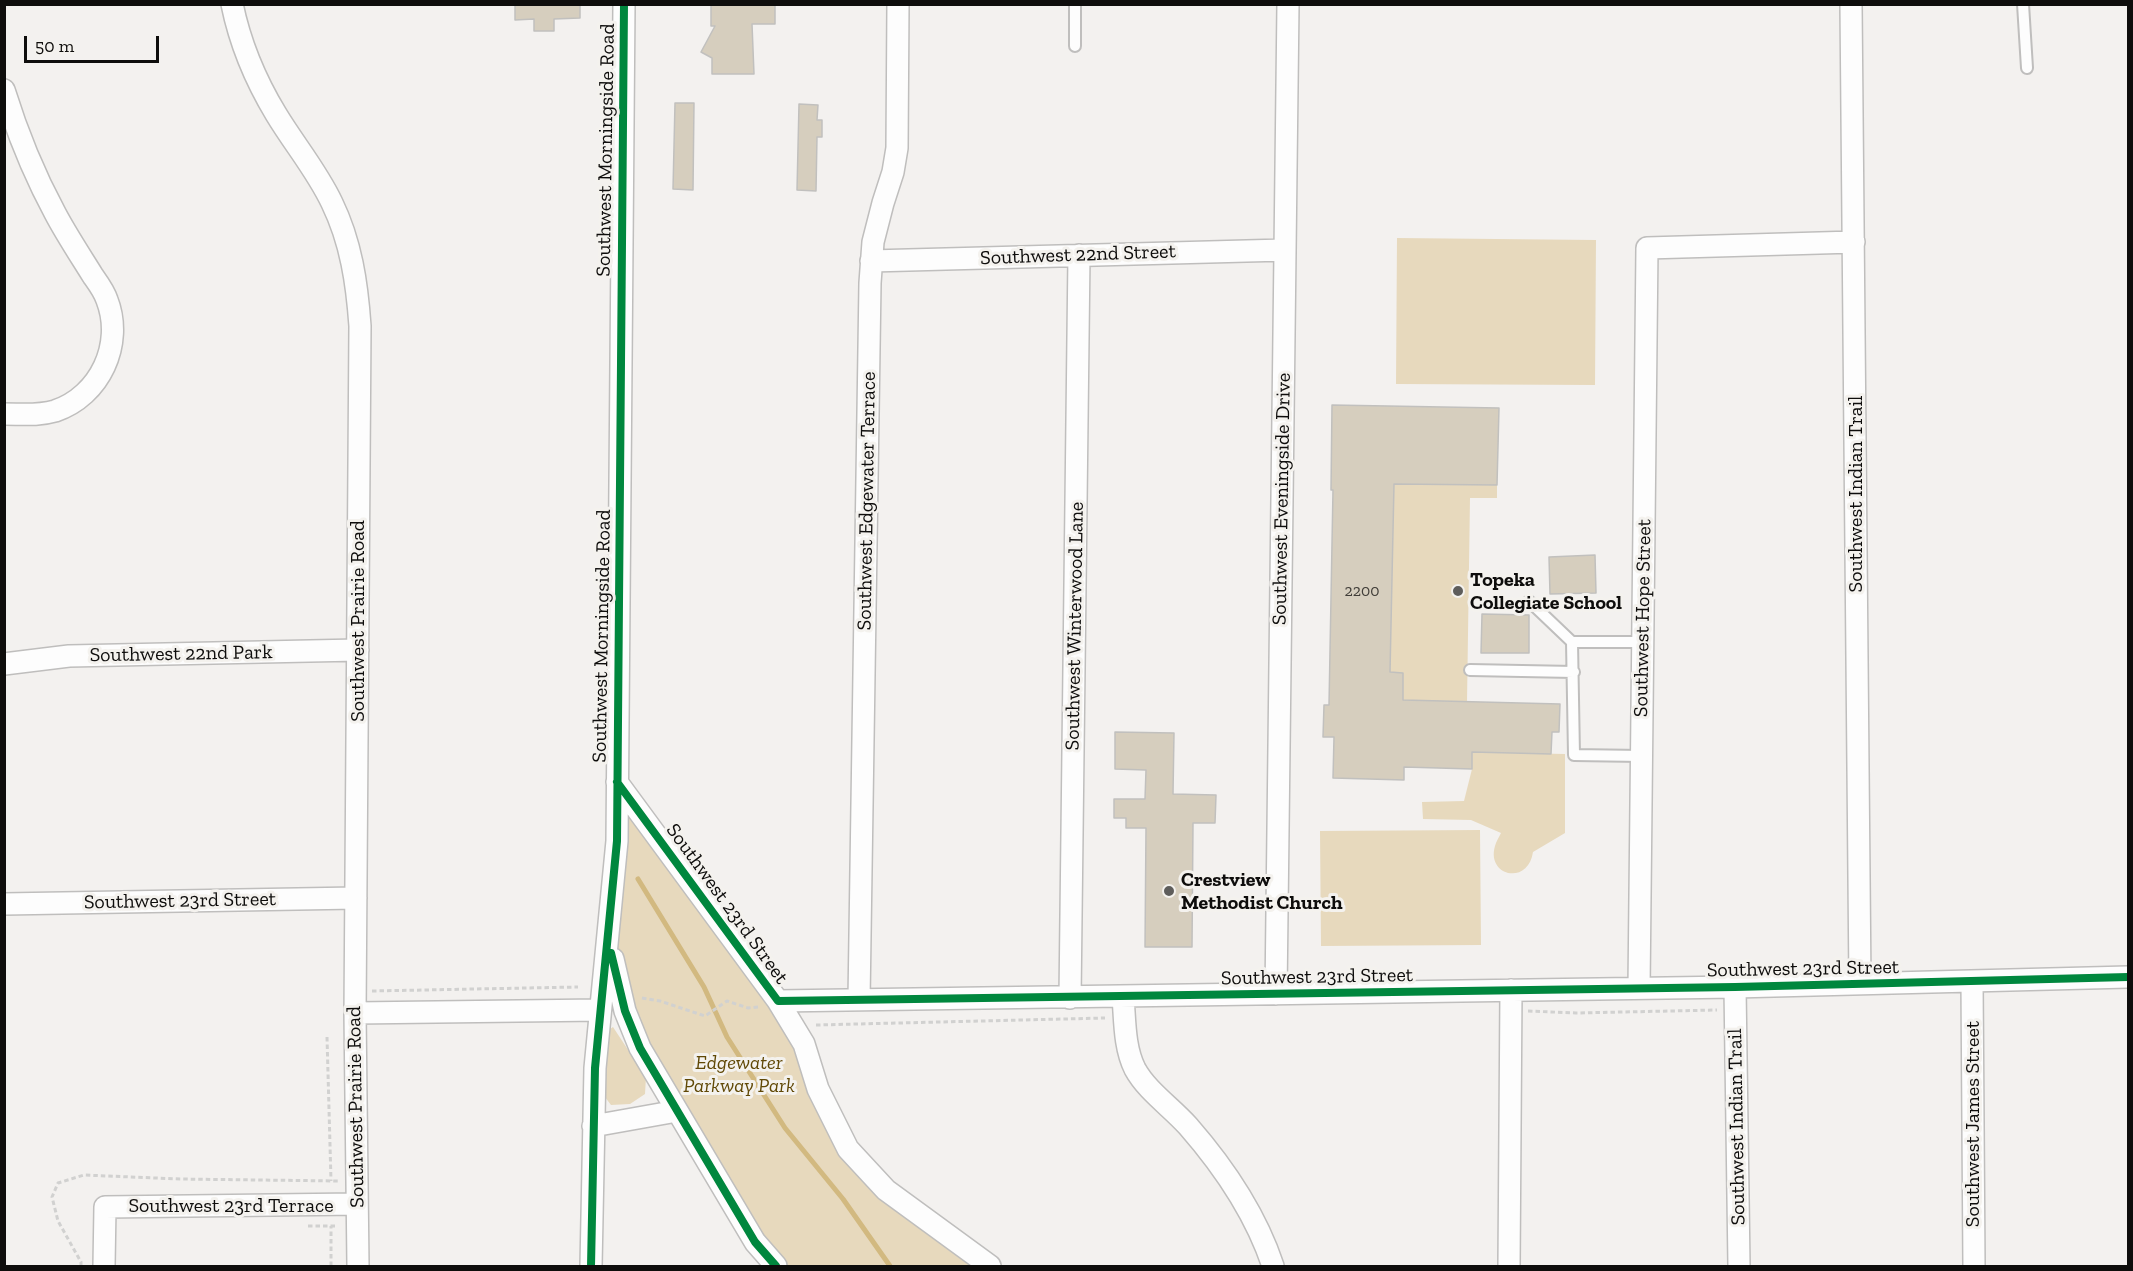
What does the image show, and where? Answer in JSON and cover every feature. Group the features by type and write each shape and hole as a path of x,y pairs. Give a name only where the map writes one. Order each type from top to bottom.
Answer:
{"street":[{"name":"Southwest Prairie Road","path":"232,4 244,47 256,76 275,113 315,172 339,219 352,258 358,288 360,326 355,1013 358,1266"},
{"name":"Southwest Morningside Road","path":"591,1266 595,1068 617,841 624,4"},
{"name":"Southwest Edgewater Terrace","path":"859,1000 871,261 873,242 893,172 897,148 898,4"},
{"name":"Southwest Eveningside Drive","path":"1276,994 1288,4"},
{"name":"Southwest Indian Trail","path":"1851,4 1860,984"},
{"path":"4,90 28,158 55,213 106,298 113,332 111,350 101,374 84,394 62,408 41,414 4,414"},
{"name":"Southwest Hope Street","path":"1640,988 1647,248 1854,242"},
{"name":"Southwest 22nd Street","path":"871,261 1284,250"},
{"name":"Southwest Winterwood Lane","path":"1070,998 1079,255"},
{"name":"Southwest 22nd Park","path":"4,664 69,656 358,650"},
{"name":"Southwest 23rd Street","path":"617,782 769,1004 859,1000 1735,987 2128,977"},
{"name":"Southwest 23rd Street","path":"4,904 356,898"},
{"path":"607,948 612,953 615,976 632,1030 754,1242 776,1266"},
{"name":"Southwest James Street","path":"1972,981 1974,1266"},
{"name":"Southwest Indian Trail","path":"1735,987 1739,1266"},
{"path":"1509,1266 1511,990"},
{"path":"1123,997 1128,1048 1134,1067 1142,1080 1199,1139 1226,1175 1250,1216 1273,1266"},
{"path":"769,1004 804,1044 818,1089 848,1149 886,1190 990,1266"},
{"path":"355,1013 600,1010"},
{"path":"593,1126 677,1111"},
{"name":"Southwest 23rd Terrace","path":"104,1266 105,1207 357,1204"}],"lane":[{"path":"1075,4 1075,46"},
{"path":"2024,4 2027,68"},
{"path":"1529,601 1572,642 1574,755 1642,756"},
{"path":"1572,642 1643,642"},
{"path":"1470,670 1574,672"}],"path":[{"path":"368,991 578,987"},
{"path":"637,997 660,1001 705,1016 727,1001 748,1008 769,1004"},
{"path":"1525,1011 1718,1010"},
{"path":"816,1025 1107,1018"},
{"path":"327,1037 332,1205 331,1266"}],"green space":[{"path":"1397,238 1596,240 1595,385 1396,384"},
{"path":"1378,483 1497,485 1497,498 1470,498 1467,702 1403,700 1403,673 1390,672 1393,510"},
{"path":"1472,752 1565,754 1565,833 1533,852 1530,863 1524,870 1509,873 1496,864 1495,846 1501,833 1471,820 1423,819 1422,802 1464,801 1472,769"},
{"name":"Edgewater Parkway Park","path":"617,782 778,1001 848,1149 990,1266 776,1266 632,1030 610,916"},
{"path":"1480,830 1481,945 1321,946 1320,831"},
{"path":"613,1027 646,1077 645,1094 630,1104 611,1105 602,1093 607,1031"}],"building":[{"path":"515,4 580,4 580,18 554,19 554,31 534,31 534,19 515,20"},
{"path":"711,4 775,4 775,24 752,24 754,74 712,74 712,58 701,52 715,26 711,26"},
{"path":"675,103 694,103 693,190 673,189"},
{"path":"799,104 818,105 817,120 822,120 822,137 817,137 816,191 797,190"},
{"path":"1332,405 1499,408 1497,485 1394,484 1390,672 1403,673 1403,700 1560,704 1559,732 1552,732 1551,754 1472,752 1472,769 1404,767 1404,780 1333,778 1334,737 1323,737 1324,705 1329,705 1333,490 1331,490"},
{"path":"1595,555 1596,593 1550,594 1549,557"},
{"path":"1482,614 1529,615 1529,653 1481,653"},
{"path":"1115,732 1174,733 1173,794 1216,795 1215,823 1193,823 1192,947 1145,947 1146,828 1126,828 1126,818 1114,818 1114,799 1145,799 1146,770 1115,769"}],"waterway":[{"path":"638,879 704,987 727,1037 785,1128 843,1199 890,1266"}],"cycle path":[{"path":"591,1266 595,1068 617,841 624,4"},
{"path":"617,782 778,1001 1735,987 2128,977"},
{"path":"611,953 625,1011 640,1048 755,1242 776,1266"}],"place":[{"name":"Topeka Collegiate School","path":"1458,591"},
{"name":"Crestview Methodist Church","path":"1169,891"}]}
